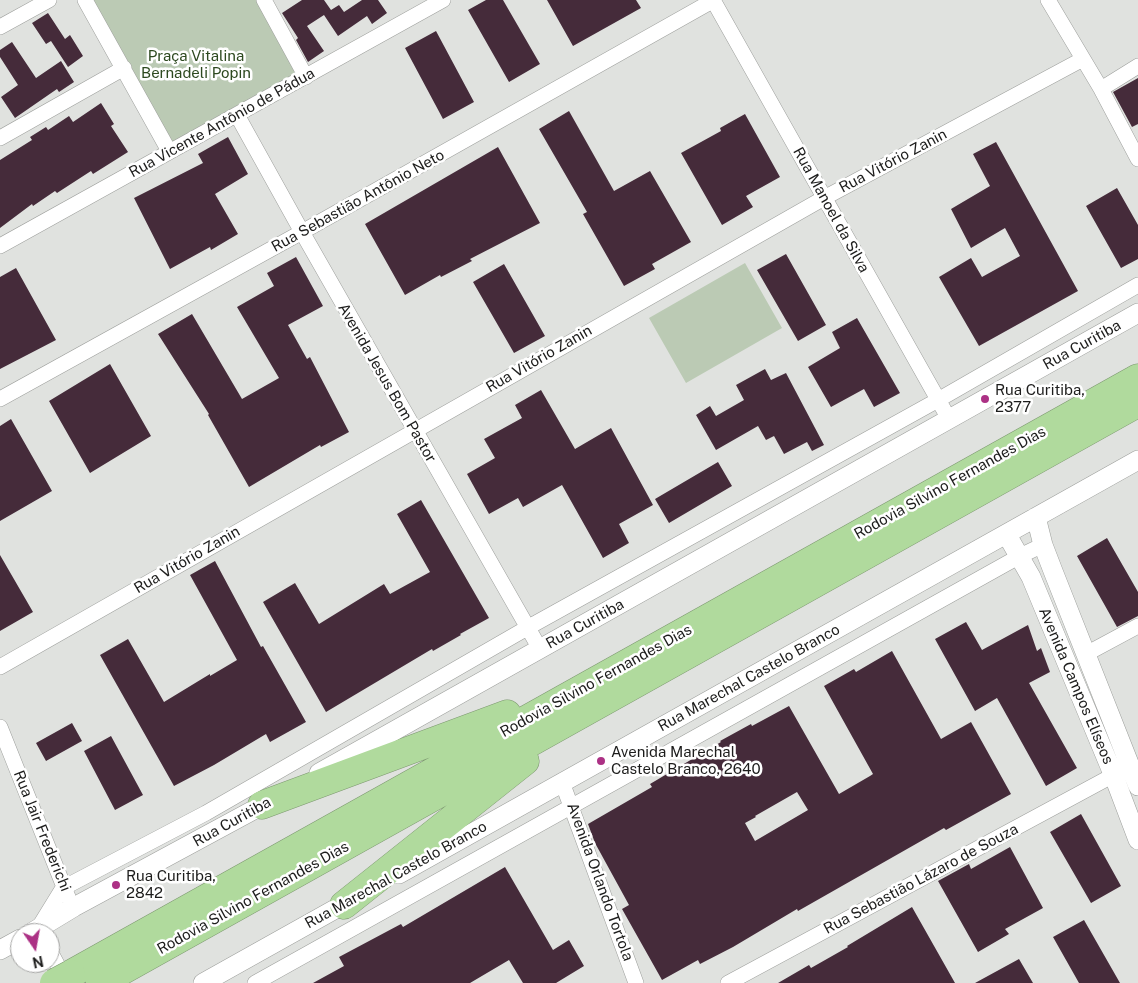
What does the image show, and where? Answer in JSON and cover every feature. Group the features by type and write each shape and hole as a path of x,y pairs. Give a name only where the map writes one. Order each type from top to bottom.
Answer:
{"highway":[{"name":"Rodovia Silvino Fernandes Dias","path":"100,983 1138,378"},
{"name":"Rodovia Silvino Fernandes Dias","path":"64,980 657,659 1138,402"},
{"path":"262,805 657,659"},
{"path":"344,904 511,770 657,659"}],"street":[{"path":"0,27 49,0"},
{"path":"86,0 169,151"},
{"path":"264,0 306,77"},
{"name":"Rua Vicente Antônio de Pádua","path":"0,246 443,0"},
{"name":"Rua Manoel da Silva","path":"714,0 949,419"},
{"name":"Rua Sebastião Antônio Neto","path":"0,399 302,232 714,0"},
{"path":"1048,0 1101,89 1138,158"},
{"name":"Rua Vitório Zanin","path":"0,667 824,198 1083,59"},
{"path":"1101,89 1138,66"},
{"path":"0,138 124,68"},
{"name":"Avenida Jesus Bom Pastor","path":"237,115 414,430 540,649"},
{"name":"Rua Curitiba","path":"63,888 206,813 527,628 938,400 1138,285"},
{"name":"Rua Curitiba","path":"50,923 74,907 262,805 1138,313"},
{"name":"Rua Marechal Castelo Branco","path":"203,983 1007,535 1138,460"},
{"name":"Avenida Campos Elíseos","path":"1036,517 1043,545 1086,654 1134,765 1138,786"},
{"name":"Avenida Campos Elíseos","path":"1007,535 1031,577 1113,774 1138,840"},
{"name":"Rua Marechal Castelo Branco","path":"255,983 1020,556 1043,545"},
{"path":"1086,654 1138,626"},
{"name":"Rua Jair Frederichi","path":"0,726 63,888 74,907"},
{"name":"Rua Sebastião Lázaro de Souza","path":"728,983 1113,774 1134,765"},
{"name":"Avenida Orlando Tortola","path":"562,782 636,983"},
{"path":"206,813 216,830"},
{"path":"42,923 63,888"}],"green space":[{"name":"Praça Vitalina Bernadeli Popin","path":"85,0 264,0 306,77 169,151"},
{"path":"745,263 782,328 686,383 649,318"}],"building":[{"path":"302,0 324,0 331,10 339,5 344,12 362,0 378,0 387,13 372,24 367,16 338,36 324,15 307,26 324,51 308,62 296,40 298,38 282,13"},
{"path":"486,0 503,0 540,64 509,82 468,10"},
{"path":"547,0 636,0 641,8 573,46"},
{"path":"48,13 65,39 70,35 83,56 68,67 51,41 46,44 32,23"},
{"path":"436,31 474,102 443,119 405,48"},
{"path":"12,42 36,78 61,61 74,82 59,92 57,89 15,118 1,97 18,85 0,57 0,50"},
{"path":"1138,78 1138,124 1132,127 1113,92"},
{"path":"101,103 114,124 111,126 128,152 93,174 91,171 57,193 55,191 33,206 32,204 0,228 0,160 32,140 30,137 46,127 48,130 69,116 73,122"},
{"path":"569,111 614,191 650,171 691,242 652,264 655,269 624,286 583,214 587,212 539,129"},
{"path":"745,114 780,177 746,196 753,207 722,225 681,153 721,131 720,128"},
{"path":"228,137 248,174 215,194 238,234 211,250 210,247 170,269 134,198 203,163 198,154"},
{"path":"996,142 1078,291 979,346 939,277 971,258 982,277 1020,256 1005,228 971,248 951,209 990,186 973,154"},
{"path":"498,147 540,223 470,259 472,261 441,277 440,275 405,295 365,224"},
{"path":"1117,188 1138,225 1138,259 1121,268 1086,206"},
{"path":"786,254 826,325 798,341 757,270"},
{"path":"296,257 323,306 288,325 307,359 310,357 349,432 321,447 320,445 249,487 209,414 158,334 192,314 242,399 279,378 237,307 274,286 267,273"},
{"path":"504,264 545,336 514,353 473,282"},
{"path":"16,268 56,340 0,369 0,277"},
{"path":"857,318 900,393 874,407 864,389 831,407 808,367 840,348 832,332"},
{"path":"110,364 151,436 90,473 49,401"},
{"path":"765,369 771,380 786,373 824,445 812,451 807,442 784,454 774,436 766,440 758,426 716,450 696,415 710,406 716,416 744,400 736,385"},
{"path":"541,390 575,449 611,428 653,505 619,524 629,543 603,558 562,485 523,507 518,498 489,514 467,474 495,458 484,439 522,418 515,405"},
{"path":"11,419 52,491 0,521 0,426"},
{"path":"718,462 732,486 669,523 655,499"},
{"path":"421,500 489,618 433,651 432,649 326,712 263,602 295,583 319,624 384,584 390,594 430,572 397,514"},
{"path":"1107,538 1138,592 1138,616 1117,627 1077,556"},
{"path":"0,555 33,612 0,631"},
{"path":"215,561 261,647 263,646 306,722 270,742 266,734 174,786 100,655 128,639 164,702 237,660 190,575"},
{"path":"966,622 982,650 1028,625 1037,651 1041,648 1050,672 1029,683 1077,768 1046,786 997,698 975,711 935,639"},
{"path":"892,651 941,739 971,722 1011,794 946,830 944,828 798,911 797,909 733,947 700,964 698,960 662,980 622,909 629,905 595,843 588,824 652,787 650,784 720,741 789,706 839,794 873,774 824,686 854,669 856,672","holes":["797,792 808,810 755,841 745,823"]},
{"path":"72,723 82,741 46,761 36,743"},
{"path":"111,736 143,795 115,810 84,751"},
{"path":"1081,814 1121,886 1091,903 1050,832"},
{"path":"1010,847 1043,908 1005,929 1009,934 978,952 938,881 969,864 971,869"},
{"path":"505,867 553,950 569,940 584,966 556,983 523,983 509,960 470,983 313,983 344,966 339,957 401,924 403,927"},
{"path":"912,907 955,983 778,983 809,965 811,968"},
{"path":"1084,920 1120,983 1079,983 1053,937"},
{"path":"1019,959 1033,983 975,983"}],"place":[{"name":"Rua Curitiba, 2377","path":"985,399"},
{"name":"Avenida Marechal Castelo Branco, 2640","path":"601,761"},
{"name":"Rua Curitiba, 2842","path":"116,885"}]}
